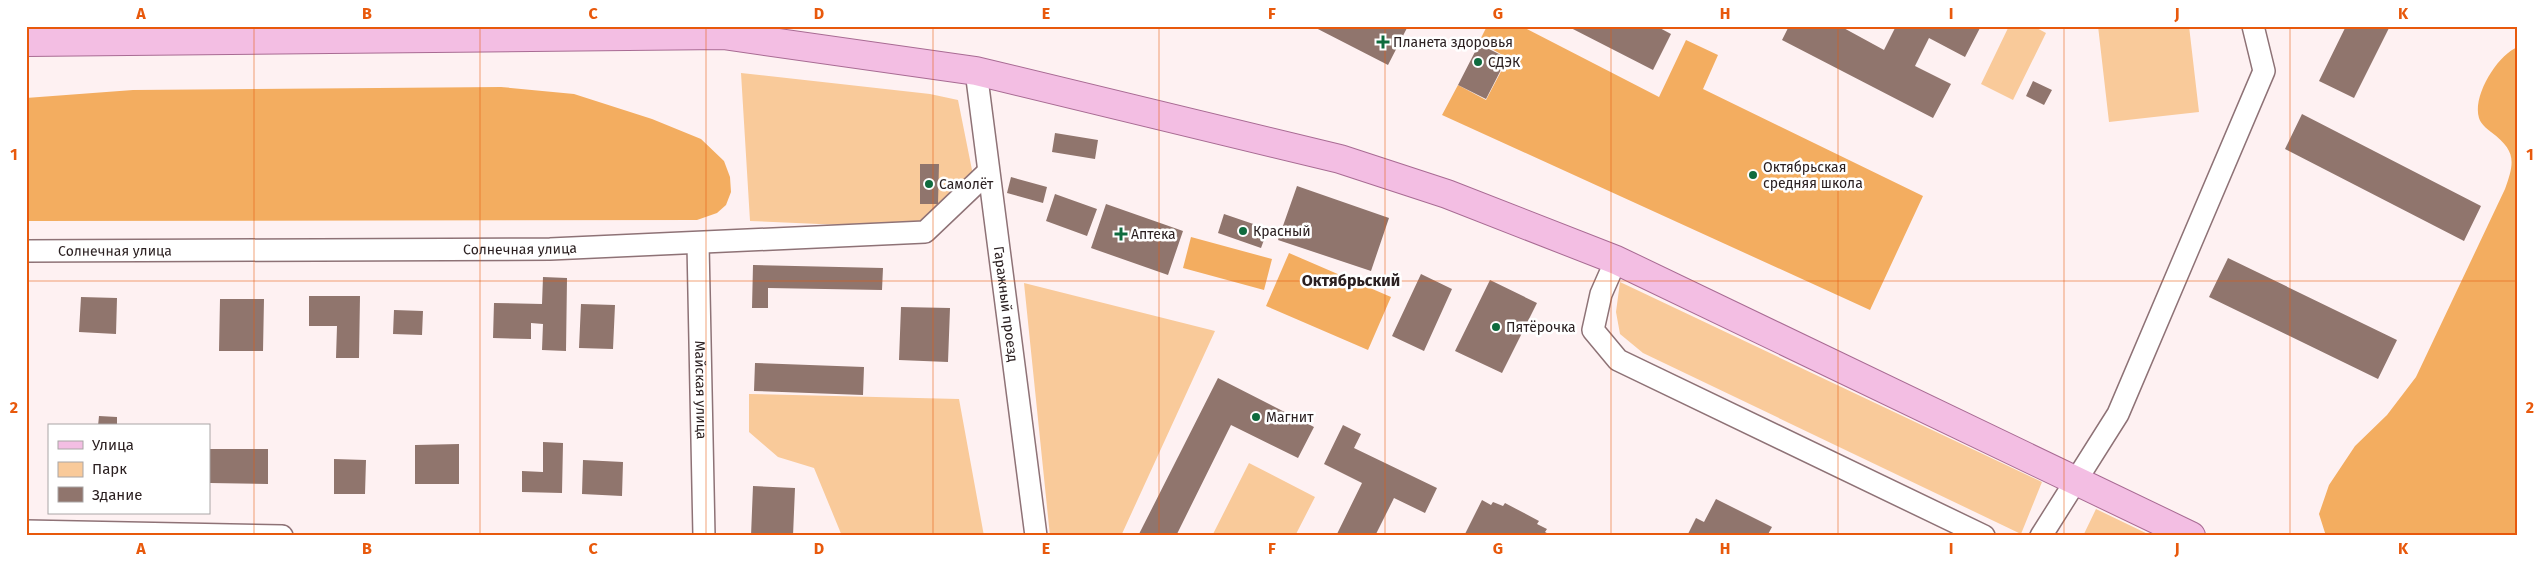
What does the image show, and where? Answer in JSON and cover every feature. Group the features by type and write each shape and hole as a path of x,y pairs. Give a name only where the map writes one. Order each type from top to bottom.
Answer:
{"main road":[{"path":"26,42 722,31 976,71 1340,159 1447,194 1616,260 2191,536"}],"street":[{"path":"2040,536 2118,414 2264,71 2253,26"},
{"name":"Гаражный проезд","path":"976,71 1036,536"},
{"name":"Солнечная улица","path":"26,251 541,250 925,232 988,172"},
{"name":"Майская улица","path":"698,244 704,536"},
{"path":"1616,260 1602,294 1593,330 1618,360 1984,536"},
{"path":"26,531 282,536"}],"green space":[{"path":"2009,26 2033,26 2046,33 2013,100 1981,84"},
{"path":"2098,26 2189,26 2199,112 2109,122"},
{"path":"741,73 930,94 958,100 974,180 910,228 750,221"},
{"path":"1620,282 2042,482 2021,534 1643,353 1620,334 1616,312"},
{"path":"1024,283 1215,331 1121,536 1050,536"},
{"path":"749,394 959,399 984,536 842,536 814,468 778,457 749,432"},
{"path":"1249,463 1315,497 1295,536 1212,536"},
{"path":"2096,509 2152,536 2083,536"}],"shaded area":[{"path":"1487,26 1521,26 1659,97 1686,40 1718,55 1703,89 1923,196 1870,310 1442,115 1458,85 1486,100 1508,58 1479,42"},
{"path":"2518,47 2518,536 2326,536 2319,514 2329,485 2355,446 2387,415 2416,377 2505,189 2512,164 2509,151 2482,124 2478,109 2479,99 2488,77 2502,58"},
{"path":"501,87 574,94 652,119 701,139 724,161 730,177 731,192 726,205 717,213 697,220 26,221 26,98 133,90"},
{"path":"1191,237 1272,259 1264,290 1183,268"},
{"path":"1289,253 1391,297 1368,350 1266,306"}],"building":[{"path":"1312,26 1408,26 1388,65"},
{"path":"1567,26 1656,26 1671,34 1653,70"},
{"path":"1789,26 1840,26 1884,50 1896,26 1981,26 1965,57 1929,38 1915,66 1951,84 1933,118 1782,40"},
{"path":"2346,26 2390,26 2354,98 2319,81"},
{"path":"1479,44 1507,58 1486,99 1458,85"},
{"path":"2033,81 2052,90 2044,105 2026,96"},
{"path":"2302,114 2481,206 2464,241 2285,149"},
{"path":"1055,133 1098,140 1095,159 1052,152"},
{"name":"Самолёт","path":"920,164 939,164 938,204 920,204"},
{"path":"1011,177 1047,187 1043,203 1007,193"},
{"path":"1297,186 1389,218 1371,271 1278,240"},
{"path":"1055,194 1097,209 1087,236 1046,221"},
{"path":"1106,204 1183,231 1168,275 1091,248"},
{"name":"Красный","path":"1224,214 1268,229 1261,248 1218,233"},
{"path":"2228,258 2397,340 2378,379 2209,297"},
{"path":"753,265 883,268 882,290 768,288 768,308 752,308"},
{"path":"1421,274 1452,289 1424,351 1392,336"},
{"path":"543,277 567,278 566,351 542,350 543,324 531,323 531,339 493,338 494,303 542,304"},
{"name":"Пятёрочка","path":"1490,280 1537,303 1502,373 1455,351"},
{"path":"309,296 360,296 359,358 336,358 337,326 309,326"},
{"path":"81,297 117,298 116,334 79,332"},
{"path":"220,299 264,299 263,351 219,351"},
{"path":"581,304 615,305 613,349 579,348"},
{"path":"901,307 950,308 948,362 899,360"},
{"path":"394,310 423,311 422,335 393,334"},
{"path":"755,363 864,367 863,395 754,391"},
{"path":"1218,378 1314,427 1298,458 1231,425 1176,536 1138,536"},
{"path":"99,416 117,417 117,424 98,424"},
{"path":"1343,425 1361,434 1354,448 1437,488 1425,513 1394,498 1375,536 1336,536 1362,483 1324,464"},
{"path":"543,442 563,443 562,493 522,492 522,471 543,472"},
{"path":"459,444 459,484 415,484 415,445"},
{"path":"210,449 268,449 268,484 210,483"},
{"path":"334,459 366,460 365,494 334,494"},
{"path":"583,460 623,462 622,496 582,494"},
{"path":"753,486 795,488 793,536 751,536"},
{"path":"1716,499 1772,527 1767,536 1687,536 1696,518 1704,522"},
{"path":"1482,500 1491,505 1493,502 1503,506 1505,503 1539,521 1537,524 1547,529 1545,532 1552,536 1469,536 1465,534"}],"place":[{"name":"Планета здоровья","path":"1383,42"},
{"name":"СДЭК","path":"1478,62"},
{"name":"Октябрьская средняя школа","path":"1753,175"},
{"name":"Самолёт","path":"929,184"},
{"name":"Красный","path":"1243,231"},
{"name":"Аптека","path":"1121,234"},
{"name":"Пятёрочка","path":"1496,327"},
{"name":"Магнит","path":"1256,417"}],"district":[{"name":"Октябрьский","path":"1351,280"}]}
